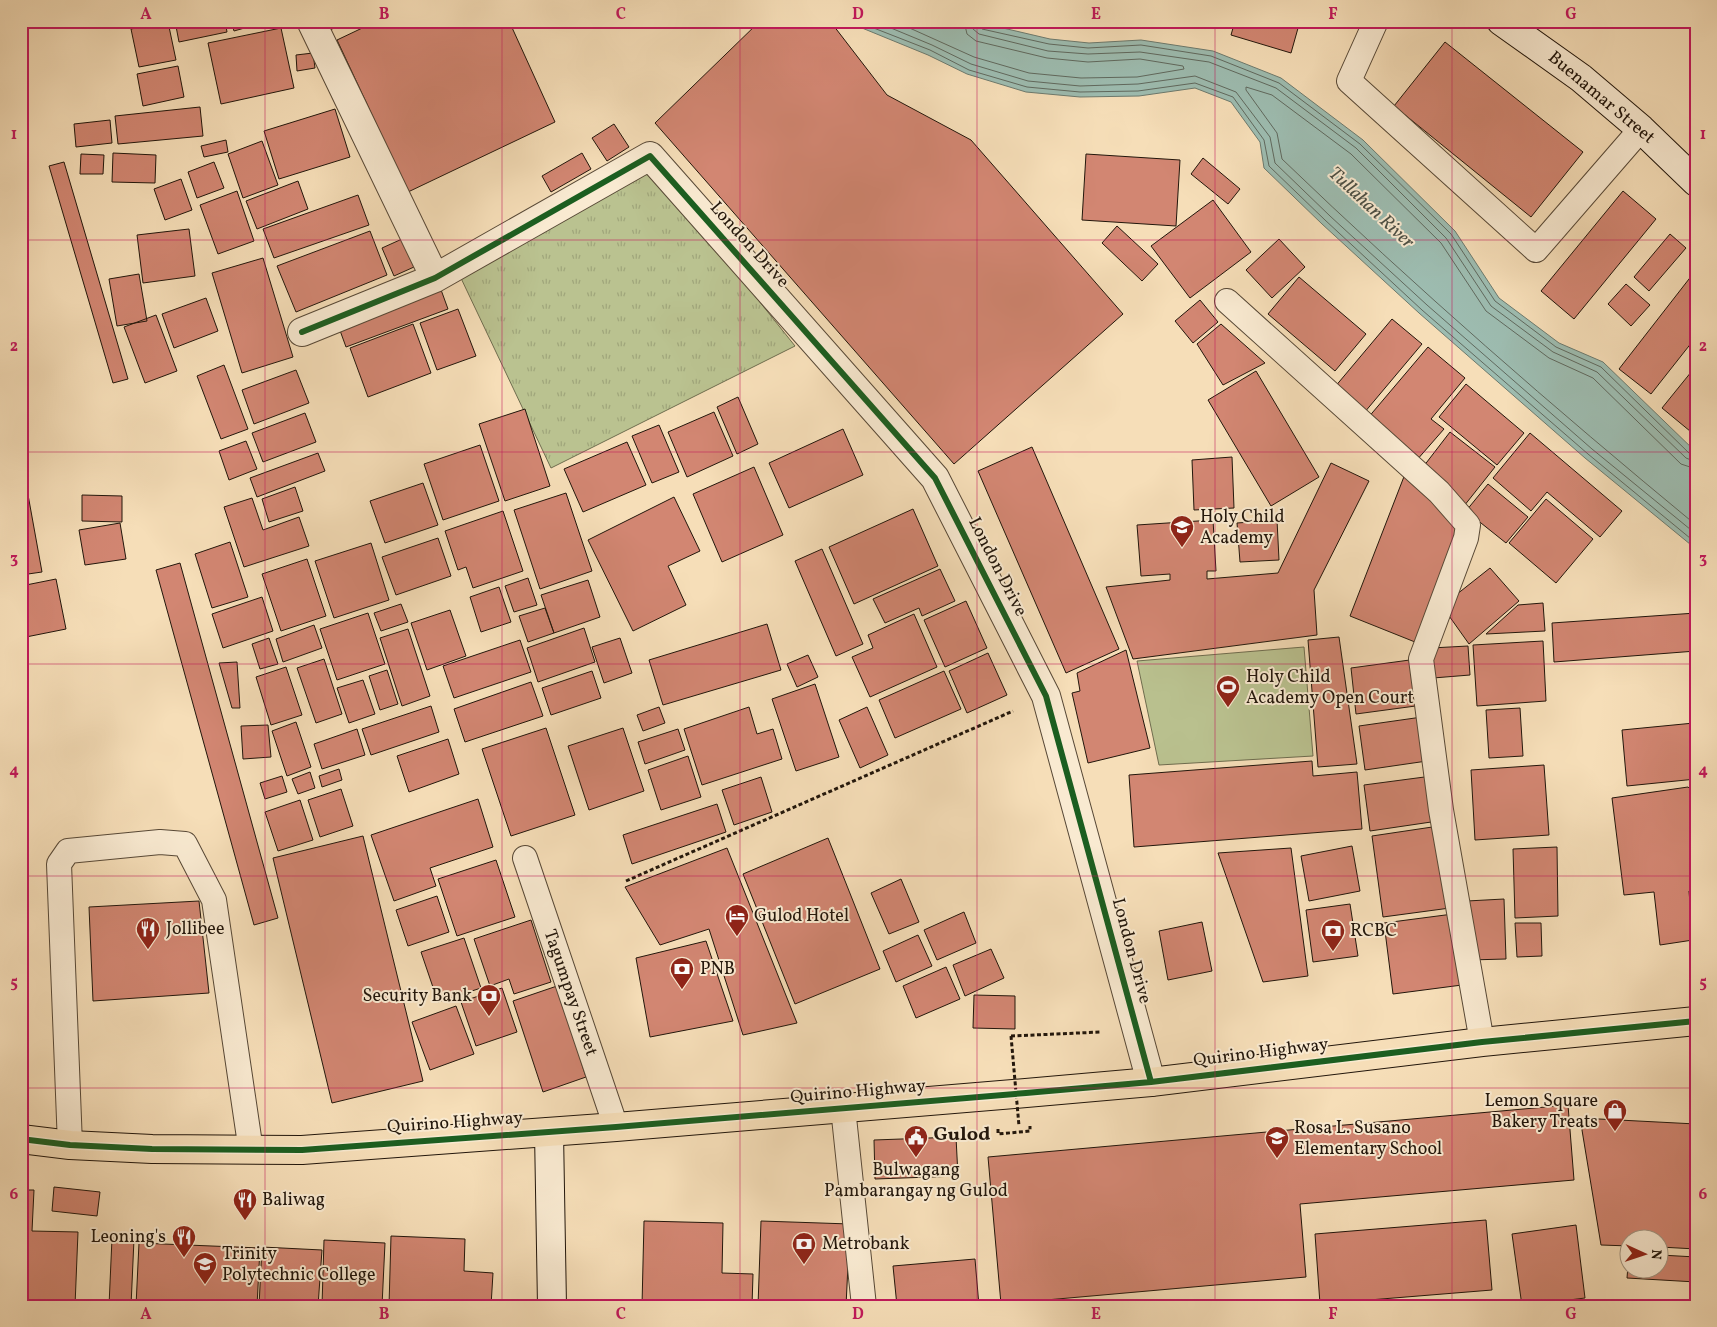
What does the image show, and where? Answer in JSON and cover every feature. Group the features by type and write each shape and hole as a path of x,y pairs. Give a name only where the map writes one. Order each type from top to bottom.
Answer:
{"main road":[{"name":"Quirino Highway","path":"21,1139 70,1144 251,1151 302,1150 616,1127 1150,1082 1482,1042 1696,1021"}],"street":[{"path":"302,332 435,278 312,21"},
{"name":"Buenamar Street","path":"1501,21 1581,78 1641,129 1696,182"},
{"name":"London Drive","path":"435,278 650,156 935,478 1046,696 1150,1082"},
{"path":"549,1132 552,1306"}],"lane":[{"path":"1376,21 1349,81 1536,250 1641,129"},
{"path":"1226,301 1439,492 1468,524 1466,538 1421,659 1441,810 1482,1042"},
{"path":"70,1144 59,864 68,851 160,842 185,844 214,900 251,1151"},
{"name":"Tagumpay Street","path":"525,858 616,1127"},
{"path":"843,1108 864,1306"}],"path":[{"path":"626,881 1046,696"},
{"path":"1018,1126 1011,1036 1102,1032"}],"green space":[{"path":"647,161 795,346 551,468 459,274"},
{"name":"Holy Child Academy Open Court","path":"1304,647 1313,756 1159,765 1137,661"}],"water":[{"name":"Tullahan River","path":"857,21 973,21 1050,39 1089,43 1141,40 1213,51 1281,78 1363,140 1455,231 1499,298 1559,343 1603,362 1696,452 1696,549 1585,458 1419,313 1322,224 1264,168 1260,142 1231,102 1195,88 1139,96 1080,97 1026,92 967,74 928,55 862,28"}],"building":[{"path":"175,21 225,21 227,32 179,42"},
{"path":"231,21 269,21 234,31"},
{"path":"324,21 348,21 328,31"},
{"path":"377,21 509,21 555,122 408,192 337,40"},
{"path":"760,21 830,21 887,95 971,140 1123,314 954,464 655,123"},
{"path":"1235,21 1300,21 1291,53 1231,35"},
{"path":"168,22 176,60 139,67 131,29"},
{"path":"281,28 294,88 221,104 208,43"},
{"path":"1445,42 1583,152 1531,217 1394,106"},
{"path":"313,53 315,68 297,71 296,55"},
{"path":"178,66 184,97 143,106 137,74"},
{"path":"200,107 203,136 118,144 115,116"},
{"path":"335,109 350,157 279,179 264,131"},
{"path":"110,120 112,143 76,147 74,124"},
{"path":"614,124 629,147 607,161 592,138"},
{"path":"226,140 228,152 204,157 201,146"},
{"path":"262,141 278,185 243,198 228,154"},
{"path":"113,153 156,155 155,183 112,182"},
{"path":"582,153 591,169 551,192 542,176"},
{"path":"81,154 104,155 103,174 80,174"},
{"path":"1086,154 1180,160 1176,226 1082,220"},
{"path":"1203,158 1240,189 1228,204 1191,174"},
{"path":"64,162 128,379 113,383 49,166"},
{"path":"214,162 224,188 197,198 188,172"},
{"path":"181,179 192,210 165,220 154,189"},
{"path":"298,181 308,209 257,229 246,201"},
{"path":"237,191 254,241 218,254 200,205"},
{"path":"1623,191 1656,219 1574,319 1541,291"},
{"path":"358,195 369,225 274,258 263,229"},
{"path":"1213,200 1251,252 1190,298 1151,246"},
{"path":"1117,226 1158,264 1142,281 1102,243"},
{"path":"189,229 195,276 143,283 137,235"},
{"path":"370,231 387,275 296,312 277,266"},
{"path":"1670,234 1686,248 1649,291 1634,277"},
{"path":"402,239 414,267 394,276 382,248"},
{"path":"1279,239 1305,267 1272,298 1246,270"},
{"path":"263,258 293,357 242,373 212,273"},
{"path":"1696,270 1696,337 1651,394 1619,369"},
{"path":"139,274 147,321 117,326 109,279"},
{"path":"1299,277 1366,334 1335,371 1268,314"},
{"path":"1626,284 1650,305 1631,326 1608,304"},
{"path":"440,287 448,309 346,347 338,325"},
{"path":"206,298 218,331 174,348 162,314"},
{"path":"1200,300 1218,322 1193,343 1175,321"},
{"path":"458,309 476,356 437,370 420,323"},
{"path":"156,315 177,371 145,383 124,327"},
{"path":"1392,319 1422,344 1364,413 1334,388"},
{"path":"413,324 431,373 368,397 350,348"},
{"path":"1221,324 1265,363 1223,385 1197,344"},
{"path":"1428,347 1465,378 1431,419 1444,429 1416,461 1367,419"},
{"path":"224,365 248,429 221,439 197,376"},
{"path":"1696,366 1696,436 1662,408"},
{"path":"296,370 309,403 254,424 242,390"},
{"path":"1256,371 1319,477 1271,506 1208,400"},
{"path":"1466,384 1524,433 1497,465 1439,417"},
{"path":"738,397 758,444 737,454 717,407"},
{"path":"525,409 550,486 505,501 479,424"},
{"path":"714,412 733,456 687,477 668,432"},
{"path":"305,413 316,442 263,462 252,433"},
{"path":"659,425 679,472 652,483 632,436"},
{"path":"843,429 863,475 789,508 769,463"},
{"path":"1450,432 1495,467 1464,506 1420,471"},
{"path":"1530,433 1622,511 1600,537 1547,492 1531,511 1493,478"},
{"path":"246,441 257,469 229,480 219,451"},
{"path":"627,442 646,485 583,512 564,469"},
{"path":"480,445 499,501 443,520 424,464"},
{"path":"1032,447 1119,649 1066,673 978,471"},
{"path":"318,453 325,471 257,497 250,478"},
{"path":"21,456 42,572 21,575"},
{"path":"1232,457 1234,508 1194,510 1192,460"},
{"path":"1331,463 1369,481 1314,590 1317,635 1133,659 1106,587 1170,580 1170,574 1141,576 1137,525 1213,520 1216,571 1207,571 1207,579 1278,573"},
{"path":"754,467 783,535 722,562 693,494"},
{"path":"1405,474 1465,521 1420,644 1350,616"},
{"path":"423,483 438,525 385,543 370,501"},
{"path":"1488,484 1528,517 1506,543 1466,511"},
{"path":"295,487 303,511 269,522 262,499"},
{"path":"566,493 592,571 540,589 514,510"},
{"path":"82,495 122,496 122,522 82,521"},
{"path":"674,497 700,551 668,566 686,605 633,631 588,540"},
{"path":"252,498 263,530 299,517 309,546 244,567 224,507"},
{"path":"1546,499 1593,539 1556,583 1509,543"},
{"path":"913,509 938,566 854,604 829,547"},
{"path":"503,511 523,571 473,588 466,567 458,570 445,531"},
{"path":"1277,520 1279,560 1240,562 1237,523"},
{"path":"120,523 126,559 85,565 79,530"},
{"path":"438,538 451,576 396,595 382,557"},
{"path":"230,542 248,597 212,608 195,554"},
{"path":"371,543 389,600 334,618 315,561"},
{"path":"822,549 863,644 836,656 795,561"},
{"path":"307,559 326,616 281,631 262,574"},
{"path":"180,563 278,918 254,925 156,570"},
{"path":"1490,568 1519,601 1469,644 1442,606"},
{"path":"940,569 955,601 922,616 919,608 885,623 873,599"},
{"path":"528,578 537,605 514,612 505,586"},
{"path":"56,579 66,629 21,638 21,586"},
{"path":"588,580 600,617 554,633 541,595"},
{"path":"499,587 511,622 481,632 470,597"},
{"path":"262,597 273,631 223,648 212,614"},
{"path":"966,601 987,648 945,667 924,620"},
{"path":"1543,603 1545,631 1486,634 1518,605"},
{"path":"401,604 408,622 381,631 374,613"},
{"path":"545,608 554,633 528,642 519,616"},
{"path":"450,610 466,656 427,670 411,623"},
{"path":"368,613 385,664 337,680 320,629"},
{"path":"1696,613 1696,651 1554,662 1552,623"},
{"path":"914,614 937,667 870,697 852,657 873,648 868,635"},
{"path":"767,624 781,670 663,705 649,660"},
{"path":"314,625 322,648 283,662 276,639"},
{"path":"584,628 595,662 538,682 527,648"},
{"path":"408,629 430,696 402,706 380,638"},
{"path":"1339,637 1357,764 1318,767 1308,640"},
{"path":"269,638 278,664 260,669 252,644"},
{"path":"620,638 632,673 604,683 592,647"},
{"path":"520,640 531,672 454,698 443,666"},
{"path":"1543,641 1546,701 1477,706 1473,645"},
{"path":"1468,646 1470,675 1433,678 1431,648"},
{"path":"1126,650 1150,748 1088,763 1072,693 1080,691 1077,673"},
{"path":"988,653 1007,695 967,713 949,671"},
{"path":"808,655 818,677 797,687 787,664"},
{"path":"324,659 342,714 316,723 297,668"},
{"path":"1417,659 1423,705 1356,714 1351,668"},
{"path":"237,662 240,708 232,708 219,663"},
{"path":"286,667 302,715 271,725 256,677"},
{"path":"387,670 398,704 380,710 369,676"},
{"path":"592,671 601,698 551,715 542,688"},
{"path":"944,671 961,709 895,738 879,700"},
{"path":"363,680 375,714 349,723 337,688"},
{"path":"531,682 543,716 465,742 454,709"},
{"path":"815,684 839,757 796,771 772,699"},
{"path":"431,706 439,732 371,755 362,729"},
{"path":"659,707 665,723 643,731 637,715"},
{"path":"749,707 757,734 773,729 782,759 702,785 684,729"},
{"path":"867,707 888,755 860,768 839,720"},
{"path":"1520,708 1523,756 1489,758 1486,710"},
{"path":"1422,717 1427,761 1365,770 1359,726"},
{"path":"296,722 311,767 287,776 272,731"},
{"path":"1694,723 1696,779 1627,786 1622,730"},
{"path":"268,725 271,757 243,759 241,726"},
{"path":"546,728 575,815 511,836 482,749"},
{"path":"623,728 644,791 589,810 568,746"},
{"path":"357,729 365,755 322,769 314,744"},
{"path":"678,729 685,750 645,764 638,742"},
{"path":"448,739 459,774 409,792 397,756"},
{"path":"688,756 701,797 661,810 648,770"},
{"path":"1312,761 1313,776 1357,772 1362,829 1134,847 1129,775"},
{"path":"1544,765 1549,835 1475,840 1471,770"},
{"path":"339,769 342,780 322,787 319,776"},
{"path":"310,772 315,788 298,794 292,779"},
{"path":"282,776 287,792 265,799 260,783"},
{"path":"1432,776 1438,821 1370,831 1364,785"},
{"path":"761,777 772,812 734,825 722,790"},
{"path":"1688,787 1696,794 1696,890 1689,891 1693,940 1660,945 1654,892 1624,895 1612,798"},
{"path":"341,789 353,826 320,837 308,800"},
{"path":"478,799 493,847 430,868 436,886 394,901 371,835"},
{"path":"300,800 313,840 278,851 265,812"},
{"path":"717,804 726,832 632,864 623,835"},
{"path":"1439,826 1450,908 1383,917 1372,836"},
{"path":"363,836 423,1081 332,1103 273,858"},
{"path":"828,838 880,969 795,1004 743,874"},
{"path":"1352,846 1360,891 1309,901 1301,856"},
{"path":"1557,847 1558,916 1515,918 1513,849"},
{"name":"Gulod Hotel","path":"727,848 797,1023 743,1035 709,929 660,945 625,887"},
{"path":"1291,848 1308,976 1263,982 1218,853"},
{"path":"496,860 515,917 457,936 438,879"},
{"path":"901,879 919,922 889,934 871,893"},
{"path":"437,896 449,932 408,946 396,910"},
{"path":"1504,899 1506,959 1469,960 1467,901"},
{"name":"Jollibee","path":"199,901 209,993 93,1001 89,907"},
{"path":"1350,904 1358,956 1313,962 1306,910"},
{"path":"964,912 976,943 937,960 924,930"},
{"path":"1453,914 1462,985 1393,994 1384,923"},
{"path":"531,920 551,982 514,994 509,979 490,986 474,939"},
{"path":"1202,922 1212,971 1168,980 1159,931"},
{"path":"1515,923 1541,923 1542,956 1517,957"},
{"path":"918,935 932,966 896,982 883,951"},
{"path":"464,938 481,988 438,1002 421,952"},
{"name":"PNB","path":"706,941 733,1021 650,1037 636,958"},
{"path":"991,949 1004,978 965,996 953,965"},
{"path":"946,967 960,999 916,1018 903,986"},
{"path":"557,986 586,1077 543,1092 513,1001"},
{"name":"Security Bank","path":"502,988 517,1032 476,1046 461,1002"},
{"path":"974,995 1015,996 1015,1029 973,1028"},
{"path":"456,1006 474,1054 430,1070 412,1022"},
{"path":"1568,1105 1574,1180 1300,1204 1306,1277 1001,1304 988,1157"},
{"path":"1580,1118 1696,1124 1696,1249 1670,1248 1670,1230 1620,1230 1620,1246 1601,1245"},
{"name":"Bulwagang Pambarangay ng Gulod","path":"956,1137 958,1176 875,1179 874,1140"},
{"path":"54,1187 100,1192 97,1216 52,1211"},
{"path":"21,1190 34,1190 32,1231 78,1232 75,1306 21,1306"},
{"path":"1486,1220 1492,1290 1320,1304 1315,1234"},
{"path":"644,1221 723,1223 722,1273 753,1274 752,1306 642,1306"},
{"name":"Metrobank","path":"761,1221 850,1224 846,1306 758,1306"},
{"path":"1576,1225 1585,1298 1522,1306 1512,1234"},
{"path":"391,1236 465,1239 464,1271 493,1273 491,1306 389,1306"},
{"path":"112,1238 134,1239 131,1306 109,1306"},
{"path":"324,1240 385,1243 382,1306 322,1306"},
{"path":"139,1243 260,1248 257,1306 136,1306"},
{"path":"262,1247 322,1250 318,1306 259,1306"},
{"path":"1670,1256 1696,1257 1696,1282 1662,1280 1670,1280"},
{"path":"975,1259 979,1306 897,1306 893,1266"},
{"path":"1195,1301 1195,1306 1120,1306"}],"cycle path":[{"path":"302,332 435,278 650,156 935,478 1046,696 1151,1082"},
{"path":"21,1139 70,1145 152,1149 302,1150 616,1127 1151,1082 1482,1042 1696,1021"}],"place":[{"name":"Holy Child Academy","path":"1182,548"},
{"name":"Holy Child Academy Open Court","path":"1228,708"},
{"name":"Gulod Hotel","path":"737,937"},
{"name":"Jollibee","path":"148,950"},
{"name":"RCBC","path":"1333,952"},
{"name":"PNB","path":"682,990"},
{"name":"Security Bank","path":"489,1017"},
{"name":"Lemon Square Bakery Treats","path":"1615,1132"},
{"name":"Bulwagang Pambarangay ng Gulod","path":"916,1158"},
{"name":"Rosa L. Susano Elementary School","path":"1277,1159"},
{"name":"Baliwag","path":"245,1221"},
{"name":"Leoning's","path":"184,1258"},
{"name":"Metrobank","path":"804,1265"},
{"name":"Trinity Polytechnic College","path":"205,1285"}],"district":[{"name":"Gulod","path":"962,1135"}]}
